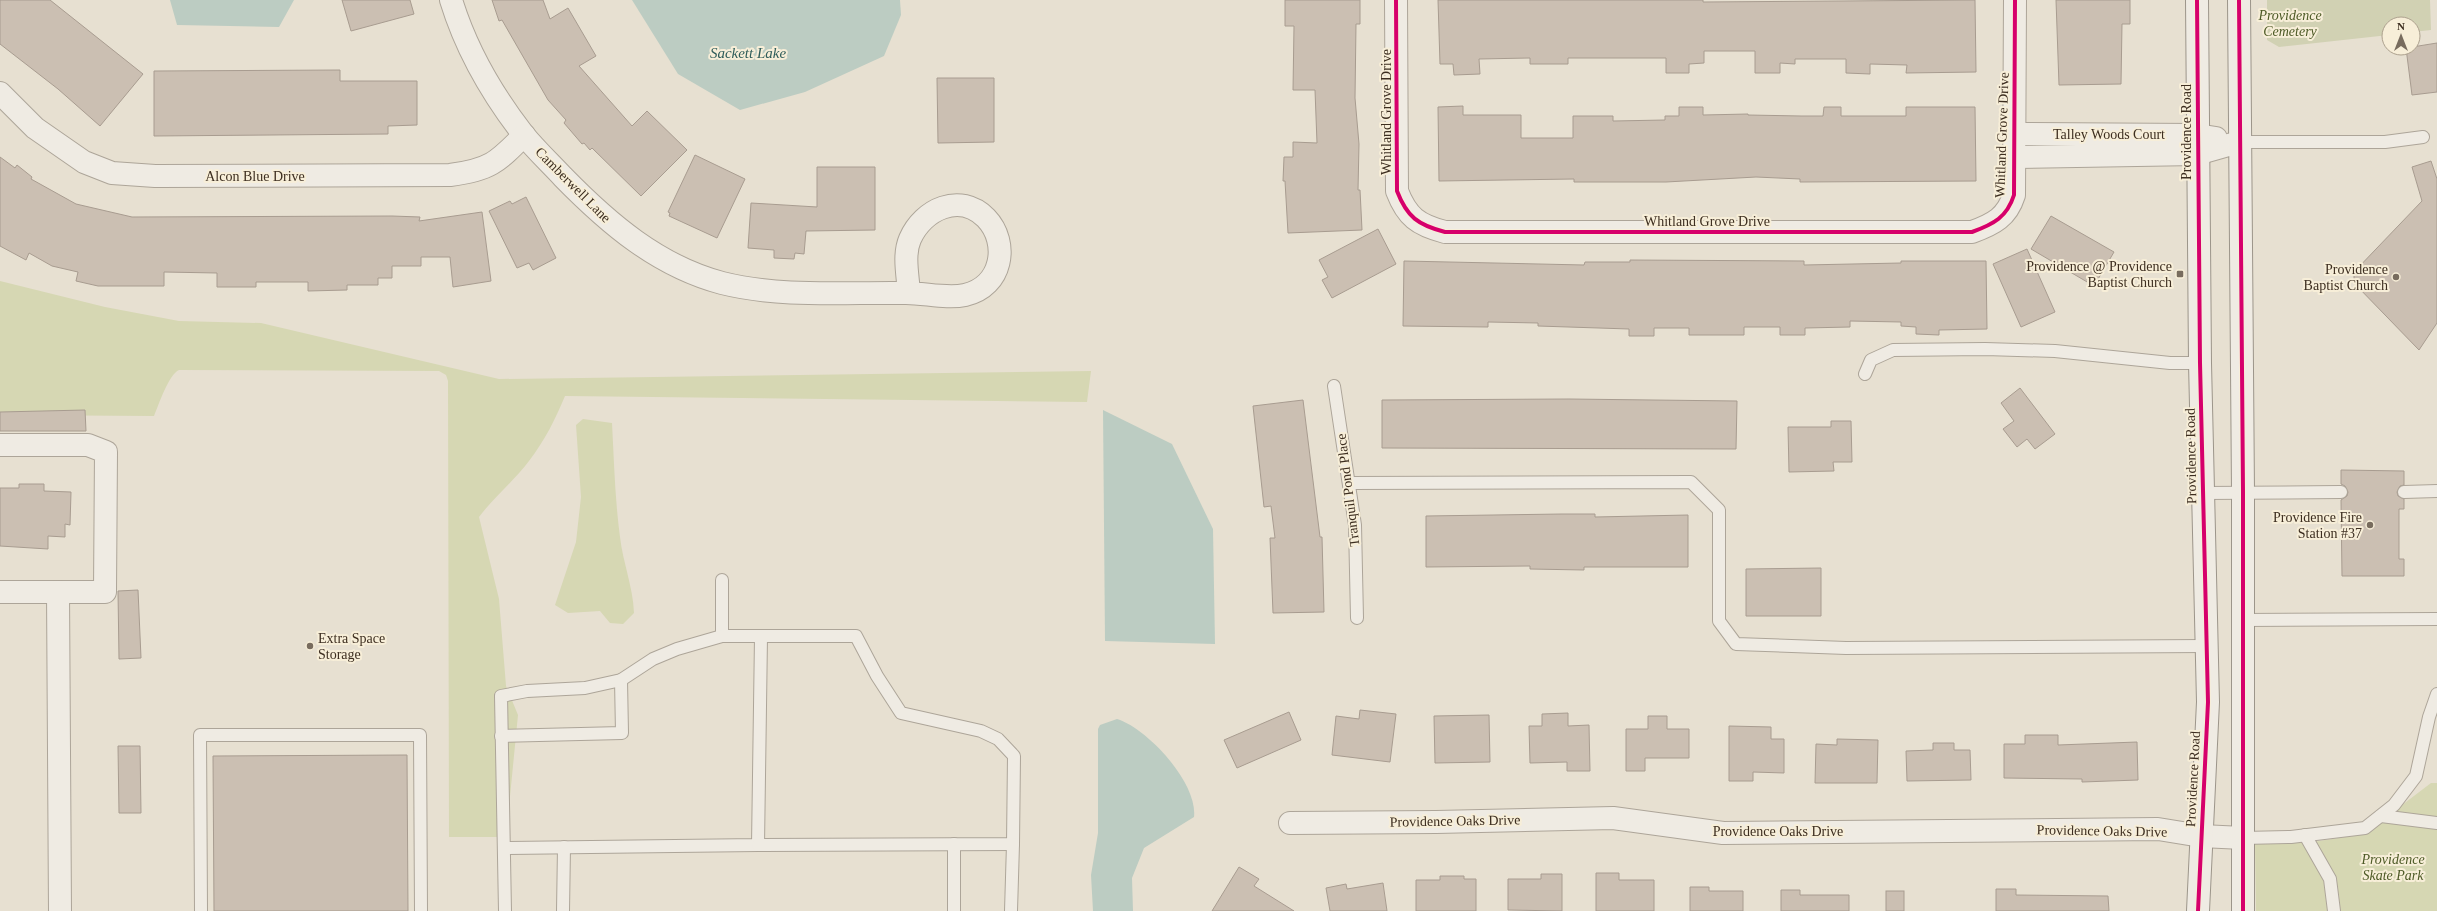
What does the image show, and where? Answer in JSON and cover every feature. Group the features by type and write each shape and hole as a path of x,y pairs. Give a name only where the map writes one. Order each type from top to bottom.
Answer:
{"street":[{"name":"Camberwell Lane","path":"451,0 472,55 524,135 597,212 630,238 687,272 722,283 762,291 909,292 964,296 978,290 989,282 996,271 1001,254 1000,242 995,229 986,218 975,209 960,204 946,206 930,212 918,225 910,240 907,253 909,292"},
{"name":"Whitland Grove Drive","path":"1396,0 1397,191 1403,206 1415,219 1428,228 1445,232 1972,232 1989,226 2002,218 2010,208 2014,195 2016,134 2015,0"},
{"name":"Providence Road","path":"2196,0 2200,363 2205,646 2208,702 2198,911"},
{"path":"2239,0 2239,142 2244,492 2243,911"},
{"name":"Alcon Blue Drive","path":"0,93 35,128 84,162 112,172 155,176 456,174 476,172 500,160 524,135"},
{"name":"Talley Woods Court","path":"2016,134 2197,144"},
{"name":"Talley Woods Court","path":"2015,157 2239,142"},
{"path":"0,445 88,445 106,452 105,592 0,592"},
{"path":"58,592 60,911"},
{"name":"Providence Oaks Drive","path":"1290,823 1436,822 1613,818 1723,833 2158,829 2201,836 2243,838"}],"lane":[{"path":"2239,142 2370,142 2423,137"},
{"path":"1865,374 1871,360 1894,350 1985,348 2055,351 2170,363 2200,363"},
{"name":"Tranquil Pond Place","path":"1334,386 1350,483 1355,525 1357,618"},
{"path":"1350,483 1691,482 1719,510 1719,621 1736,644 1846,648 2205,646"},
{"path":"2203,493 2341,492"},
{"path":"2404,492 2437,492"},
{"path":"722,580 722,636"},
{"path":"2243,620 2437,619"},
{"path":"505,911 501,696 527,691 585,688 621,680 659,656 677,649 722,636 856,636 877,676 901,713 982,731 998,739 1014,756 1011,911"},
{"path":"758,845 761,637"},
{"path":"502,736 622,733 621,680"},
{"path":"2243,838 2305,835 2365,828 2394,805 2416,776 2428,717 2437,694"},
{"path":"202,911 200,735 420,735 421,911"},
{"path":"2380,816 2437,823"},
{"path":"2305,835 2330,879 2334,911"},
{"path":"954,844 954,911"},
{"path":"504,848 1012,844"},
{"path":"563,911 564,847"}],"green space":[{"name":"Providence Cemetery","path":"2267,0 2430,0 2431,30 2421,31 2421,16 2381,16 2381,36 2279,47 2267,40"},
{"path":"0,281 105,307 179,321 261,323 499,379 1091,371 1087,402 565,396 549,430 535,453 479,517 499,599 506,686 518,715 506,837 449,837 448,381 446,375 439,371 179,370 168,383 154,416 0,415"},
{"path":"583,419 612,423 618,523 621,547 632,594 634,613 623,624 610,623 600,611 568,613 555,605 576,542 581,497 576,425"},
{"name":"Providence Skate Park","path":"2431,783 2437,783 2437,911 2256,911 2255,843 2306,843 2364,834"}],"water":[{"path":"170,0 294,0 279,27 177,25"},
{"name":"Sackett Lake","path":"632,0 900,0 901,15 884,56 805,92 740,110 678,74"},
{"path":"1103,410 1172,444 1213,529 1215,644 1105,641"},
{"path":"1117,719 1129,724 1156,745 1179,773 1188,789 1193,803 1194,817 1144,848 1132,878 1133,911 1093,911 1091,875 1098,833 1098,729 1100,725"}],"building":[{"path":"0,0 50,0 143,74 100,126 58,89 0,44"},
{"path":"342,0 410,0 414,14 351,31"},
{"path":"492,0 543,0 550,19 568,8 596,56 579,66 632,126 647,111 687,150 641,196 592,148 590,150 584,143 582,144 564,123 566,120 548,100 502,20 499,21"},
{"path":"1285,0 1360,0 1360,24 1356,24 1355,98 1359,144 1358,190 1360,190 1362,230 1288,233 1285,181 1283,181 1284,157 1293,157 1293,142 1317,143 1315,90 1293,90 1294,26 1285,26"},
{"path":"1438,0 1703,0 1703,2 1975,0 1976,72 1906,73 1907,65 1870,64 1870,74 1846,73 1846,59 1795,59 1795,64 1780,63 1780,73 1755,73 1755,51 1704,51 1704,63 1689,64 1689,73 1666,73 1666,58 1568,58 1568,64 1530,64 1530,58 1479,59 1480,74 1454,75 1453,64 1440,64"},
{"path":"2056,0 2130,0 2130,24 2122,24 2121,84 2059,85"},
{"path":"2437,43 2437,92 2412,95 2407,56 2421,56 2421,46"},
{"path":"340,70 340,81 417,81 417,125 388,126 388,134 154,136 154,71"},
{"path":"937,78 994,78 994,142 938,143"},
{"path":"1463,106 1463,115 1521,115 1521,138 1573,138 1573,116 1613,116 1613,121 1665,120 1665,116 1679,116 1679,107 1703,107 1703,115 1748,114 1823,116 1824,107 1841,107 1841,116 1906,116 1906,107 1975,107 1976,181 1800,182 1800,179 1756,177 1666,182 1574,182 1574,179 1439,181 1438,107"},
{"path":"695,155 745,179 717,238 669,216 670,213 668,212"},
{"path":"0,157 15,168 17,165 32,177 31,179 76,204 132,217 392,216 420,217 419,221 482,212 491,281 453,287 450,257 421,257 421,266 392,266 392,278 378,278 378,285 347,285 347,290 308,291 308,282 256,282 256,287 217,287 217,273 164,272 164,286 98,286 76,281 78,272 52,266 29,253 26,260 0,246"},
{"name":"Providence Baptist Church","path":"2431,161 2437,179 2437,323 2419,350 2354,283 2354,272 2422,201 2412,167"},
{"path":"817,167 875,167 875,230 806,231 804,254 795,253 794,259 774,258 774,250 748,248 751,203 817,207"},
{"path":"526,197 556,258 533,270 529,263 517,268 489,211 510,201 512,204"},
{"path":"2051,216 2114,252 2094,286 2031,249"},
{"path":"1378,229 1396,264 1332,298 1322,280 1328,277 1319,260"},
{"path":"2027,249 2055,312 2021,327 1993,264"},
{"path":"1630,260 1804,261 1804,265 1901,263 1901,261 1986,261 1987,329 1939,330 1939,335 1916,334 1916,327 1901,326 1901,322 1850,321 1850,327 1805,328 1805,335 1780,335 1780,327 1744,327 1744,335 1689,335 1689,328 1654,328 1654,336 1629,336 1629,329 1538,326 1538,323 1488,322 1488,327 1403,326 1404,261 1584,265 1585,262 1630,262"},
{"path":"2020,388 2055,434 2035,449 2027,439 2017,447 2003,429 2014,421 2001,403"},
{"path":"1569,399 1737,401 1736,449 1382,448 1382,400"},
{"path":"1303,400 1320,537 1322,537 1324,612 1273,613 1270,538 1275,538 1271,506 1264,507 1253,406"},
{"path":"85,410 86,431 0,431 0,412"},
{"path":"1831,421 1851,421 1852,462 1833,462 1834,471 1789,472 1788,427 1831,427"},
{"name":"Providence Fire Station #37","path":"2341,470 2404,471 2404,485 2400,486 2397,492 2398,496 2404,499 2404,509 2399,509 2399,559 2404,559 2404,576 2342,576 2341,500 2347,496 2348,492 2345,486 2341,484"},
{"path":"19,484 44,484 44,491 71,492 70,525 65,524 65,537 48,536 48,549 0,546 0,488 19,488"},
{"path":"1595,514 1595,517 1688,515 1688,567 1584,567 1584,570 1530,569 1530,566 1426,567 1426,516"},
{"path":"1821,568 1821,616 1746,616 1746,569"},
{"path":"138,590 141,658 119,659 118,591"},
{"path":"1360,710 1396,714 1390,762 1332,755 1336,716 1359,719"},
{"path":"1289,712 1301,740 1237,768 1224,740"},
{"path":"1568,713 1568,726 1589,725 1590,771 1567,771 1567,762 1530,763 1529,726 1542,726 1542,714"},
{"path":"1489,715 1490,762 1435,763 1434,716"},
{"path":"1648,716 1667,716 1667,729 1689,729 1689,758 1645,758 1645,771 1626,771 1626,729 1648,729"},
{"path":"1729,726 1771,727 1771,739 1784,739 1784,773 1753,772 1753,781 1729,781"},
{"path":"2025,735 2058,735 2058,745 2137,742 2138,780 2082,782 2082,779 2004,778 2004,744 2025,744"},
{"path":"1837,739 1878,740 1877,783 1815,783 1816,744 1837,745"},
{"path":"1933,743 1954,743 1954,750 1970,750 1971,780 1907,781 1906,751 1933,750"},
{"path":"118,746 140,746 141,813 119,813"},
{"path":"407,755 408,911 214,911 213,756"},
{"path":"1239,867 1259,879 1254,886 1294,911 1212,911"},
{"path":"1596,873 1619,873 1619,880 1654,880 1654,911 1596,911"},
{"path":"1541,874 1562,874 1562,911 1508,910 1508,879 1541,879"},
{"path":"1440,876 1464,876 1464,879 1476,879 1476,911 1416,911 1416,880 1440,880"},
{"path":"1383,883 1387,911 1330,911 1326,888 1346,884 1347,889"},
{"path":"1690,887 1709,887 1709,891 1743,891 1743,911 1690,911"},
{"path":"1996,889 2016,889 2016,895 2108,896 2109,911 1996,911"},
{"path":"1781,890 1800,890 1800,895 1849,895 1849,911 1781,911"},
{"path":"1886,891 1904,891 1904,911 1886,911"}],"cycle path":[{"path":"1396,0 1397,191 1409,214 1421,223 1445,232 1972,232 1980,229 1999,219 2008,209 2014,195 2015,0"},
{"path":"2197,0 2200,363 2208,702 2198,911"},
{"path":"2239,0 2243,492 2243,911"}],"place":[{"name":"Providence @ Providence Baptist Church","path":"2180,274"},
{"name":"Providence Baptist Church","path":"2396,277"},
{"name":"Providence Fire Station #37","path":"2370,525"},
{"name":"Extra Space Storage","path":"310,646"}]}
